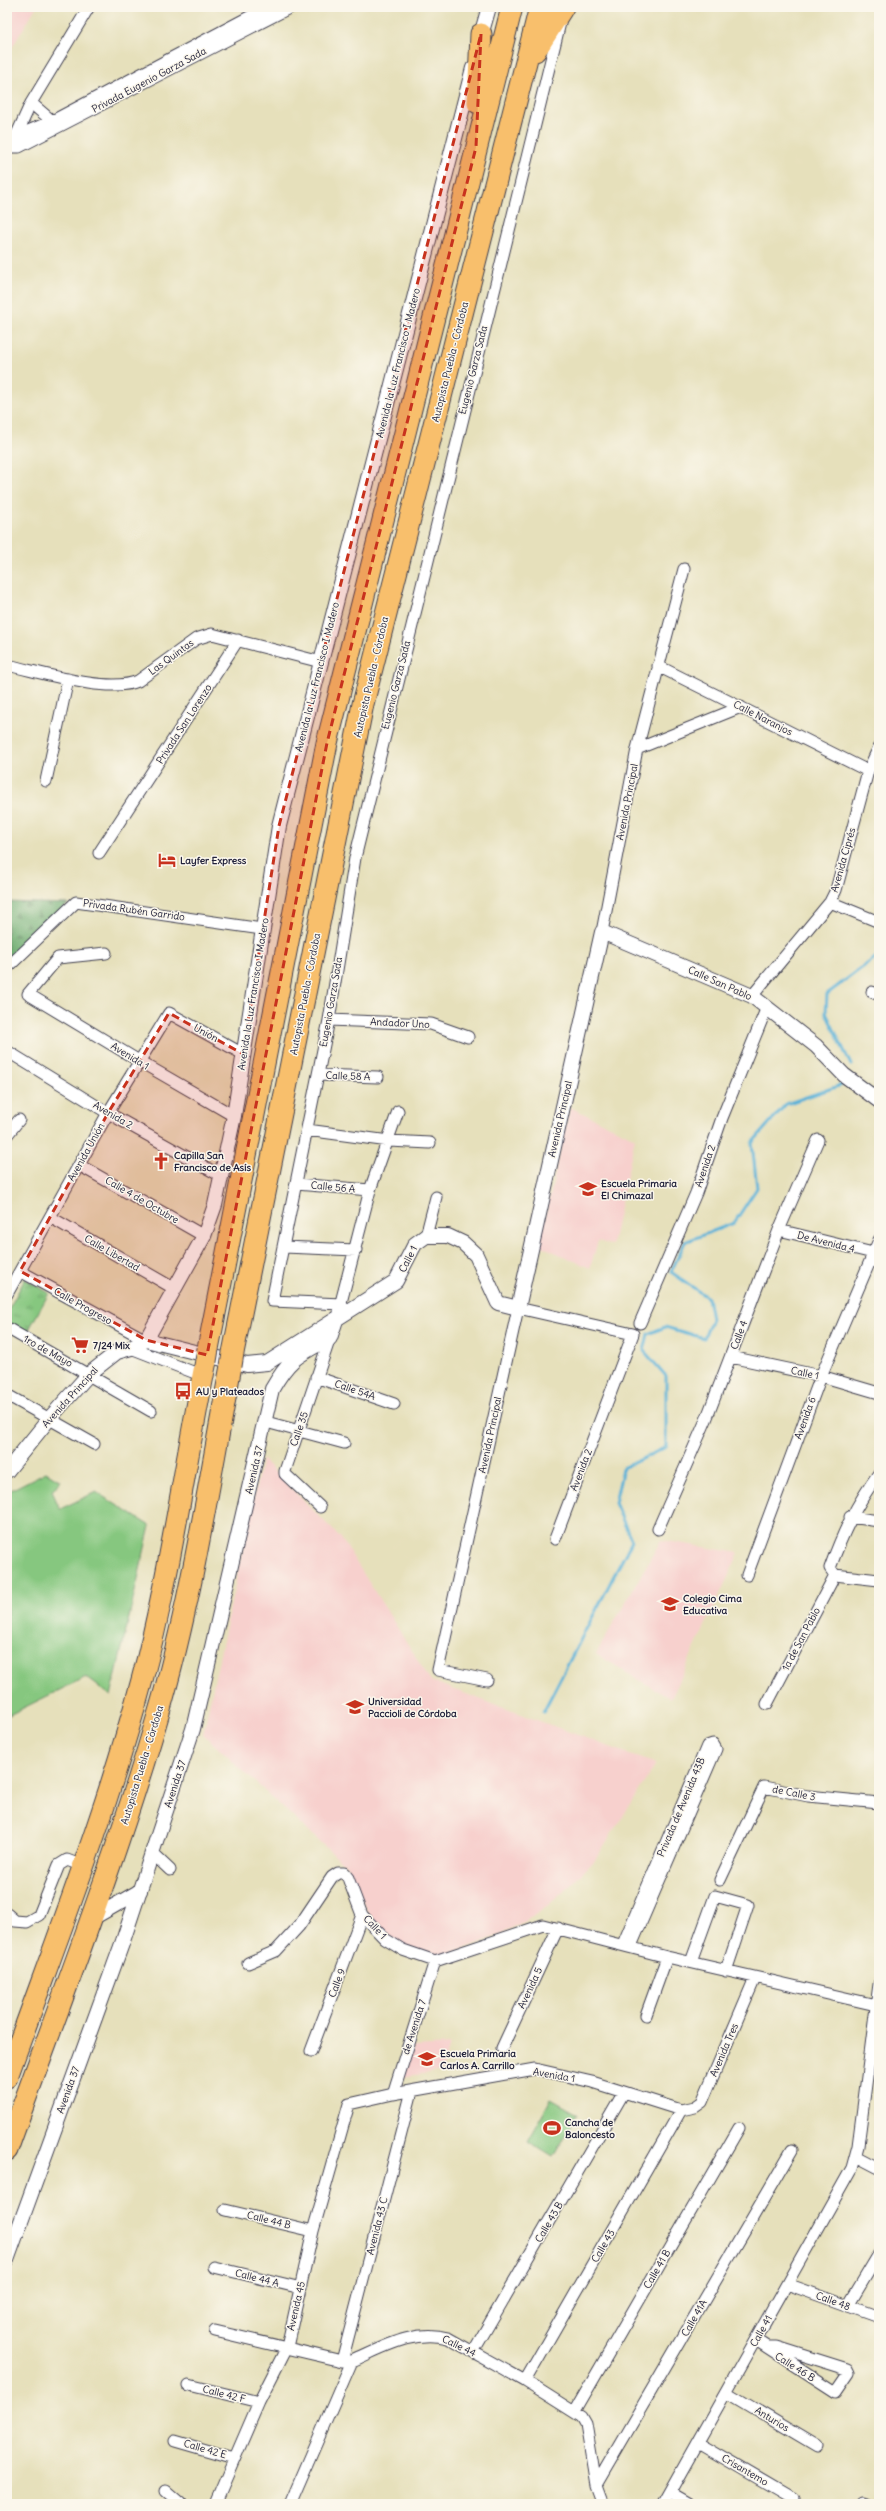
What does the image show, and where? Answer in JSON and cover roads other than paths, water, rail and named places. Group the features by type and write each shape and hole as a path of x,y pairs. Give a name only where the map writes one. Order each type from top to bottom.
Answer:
{"highway":[{"path":"7,2077 83,1866 128,1730 152,1642 327,743 512,7"},
{"name":"Autopista Puebla - Córdoba","path":"7,2150 91,1919 132,1799 160,1710 192,1568 232,1360 364,704 540,7"},
{"path":"524,68 563,7"},
{"path":"476,147 481,34"}],"street":[{"path":"19,147 11,136 89,7"},
{"name":"Privada Eugenio Garza Sada","path":"7,147 19,147 226,34 268,7"},
{"name":"Privada Eugenio Garza Sada","path":"11,136 52,121 226,34 290,7"},
{"name":"Avenida la Luz Francisco I Madero","path":"146,1340 204,1236 215,1205 234,1116 279,826 489,7"},
{"name":"Eugenio Garza Sada","path":"342,1304 272,1301 329,1020 355,858 454,445 563,7"},
{"path":"31,103 52,121"},
{"name":"Avenida Principal","path":"487,1680 438,1670 602,932 637,749 684,569"},
{"name":"Las Quintas","path":"7,665 68,679 116,686 128,685 138,681 196,639 212,634 321,662"},
{"name":"Privada San Lorenzo","path":"99,852 238,640"},
{"name":"Calle Naranjos","path":"658,666 868,771"},
{"path":"46,781 68,679"},
{"path":"637,749 741,707"},
{"name":"Avenida Ciprés","path":"752,996 830,902 836,890 868,771 879,747"},
{"name":"Privada Rubén Garrido","path":"7,968 76,902 262,929"},
{"path":"830,902 879,922"},
{"name":"Calle San Pablo","path":"602,932 752,996 816,1046 844,1075 879,1102"},
{"name":"Avenida 1","path":"106,953 58,958 28,994 234,1116"},
{"name":"Avenida 2","path":"640,1323 696,1193 722,1118 767,1007"},
{"name":"Unión","path":"169,1013 243,1054"},
{"name":"Avenida Unión","path":"7,1294 108,1113 169,1013"},
{"name":"Andador Uno","path":"329,1020 431,1024 468,1037"},
{"name":"Avenida 2","path":"7,1051 108,1113 221,1176"},
{"name":"Calle 58 A","path":"318,1075 378,1077"},
{"path":"330,1338 342,1304 370,1190 389,1141 398,1111"},
{"path":"7,1135 19,1120"},
{"path":"307,1130 389,1141 430,1143"},
{"name":"Calle 4","path":"658,1529 731,1357 779,1230 818,1140"},
{"name":"Calle 4 de Octubre","path":"79,1165 204,1236"},
{"name":"Calle 56 A","path":"296,1184 370,1190"},
{"path":"421,1240 436,1197"},
{"name":"Calle Libertad","path":"50,1217 174,1289"},
{"name":"De Avenida 4","path":"779,1230 873,1253"},
{"name":"Calle 1","path":"146,1340 257,1365 267,1363 396,1281 421,1240 448,1236 462,1243 476,1255 498,1303 633,1334"},
{"name":"Avenida 6","path":"747,1575 821,1376 879,1240"},
{"path":"284,1247 356,1250"},
{"name":"Calle Progreso","path":"20,1271 146,1340"},
{"name":"1ro de Mayo","path":"7,1328 151,1411"},
{"name":"Avenida 2","path":"555,1539 633,1334"},
{"name":"Calle 35","path":"320,1508 285,1474 316,1376 330,1338"},
{"name":"Avenida 37","path":"7,2260 140,1891 193,1729 266,1422 272,1389 282,1372 294,1358 330,1338"},
{"name":"Avenida Principal","path":"8,1467 49,1418 89,1374 117,1352 131,1348 146,1340"},
{"path":"131,1348 206,1362"},
{"name":"Calle 1","path":"731,1357 821,1376 879,1393"},
{"name":"Calle 54A","path":"316,1376 394,1404"},
{"path":"7,1395 94,1444"},
{"path":"266,1422 344,1443"},
{"path":"879,1473 850,1517 830,1568 835,1575 879,1580"},
{"path":"850,1517 879,1520"},
{"name":"1a de San Pablo","path":"767,1704 835,1575"},
{"name":"Privada de Avenida 43B","path":"713,1744 716,1749 627,1945 707,1746 713,1744"},
{"name":"de Calle 3","path":"720,1880 764,1787 808,1796 879,1803"},
{"path":"152,1853 170,1870"},
{"path":"7,1914 15,1922 27,1922 39,1915 59,1865 67,1860 83,1866"},
{"name":"Calle 1","path":"248,1963 276,1951 299,1926 332,1877 338,1873 344,1873 348,1878 362,1915 393,1945 435,1961"},
{"path":"91,1919 140,1891"},
{"path":"691,1962 716,1896 748,1905 726,1971"},
{"name":"Calle 9","path":"311,2051 362,1915"},
{"path":"435,1961 533,1926 543,1925 755,1978 878,1999"},
{"name":"Avenida 5","path":"502,2048 558,1928"},
{"path":"646,2015 667,1957"},
{"name":"de Avenida 7","path":"393,2094 435,1961"},
{"name":"Avenida Tres","path":"681,2110 695,2107 702,2102 755,1978"},
{"path":"879,1984 856,2156 879,2168"},
{"name":"Avenida 1","path":"354,2102 535,2069 624,2092 681,2110"},
{"name":"Avenida 43 C","path":"290,2504 347,2361 412,2091"},
{"name":"Calle 43 B","path":"473,2352 624,2092"},
{"name":"Avenida 45","path":"215,2504 259,2402 287,2347 313,2231 349,2104 354,2102"},
{"name":"Calle 43","path":"525,2381 681,2110"},
{"name":"Calle 41 B","path":"575,2411 739,2128"},
{"name":"Calle 41A","path":"596,2486 792,2150"},
{"name":"Calle 41","path":"663,2504 756,2340 856,2156"},
{"name":"Calle 44 B","path":"225,2210 313,2231"},
{"path":"848,2306 879,2254"},
{"name":"Calle 44 A","path":"214,2267 300,2288"},
{"name":"Calle 48","path":"786,2284 879,2317"},
{"path":"214,2331 347,2361"},
{"name":"Calle 44","path":"347,2361 412,2336 434,2334 448,2338 525,2381 575,2411 586,2424 596,2486 603,2504"},
{"name":"Calle 46 B","path":"756,2340 773,2353 836,2392 849,2374 847,2369 777,2347 767,2347"},
{"name":"Calle 42 F","path":"189,2385 259,2402"},
{"name":"Anturios","path":"726,2392 817,2446"},
{"name":"Calle 42 E","path":"175,2441 234,2458"},
{"name":"Crisantemo","path":"698,2443 792,2498"},
{"path":"166,2491 181,2504"},
{"path":"670,2493 689,2504"}],"waterway":[{"path":"851,1065 826,1013 827,994 879,955"},
{"path":"543,1712 632,1541 615,1503 623,1468 666,1447 666,1376 644,1351 648,1334 665,1327 704,1338 712,1319 708,1298 671,1272 685,1242 734,1223 757,1188 752,1143 786,1104 847,1083"}],"place":[{"name":"Layfer Express","path":"167,860"},
{"name":"Capilla San Francisco de Asís","path":"161,1161"},
{"name":"Escuela Primaria El Chimazal","path":"588,1189"},
{"name":"7/24 Mix","path":"80,1345"},
{"name":"AU y Plateados","path":"183,1391"},
{"name":"Colegio Cima Educativa","path":"670,1604"},
{"name":"Universidad Paccioli de Córdoba","path":"355,1707"},
{"name":"Escuela Primaria Carlos A. Carrillo","path":"427,2059"},
{"name":"Cancha de Baloncesto","path":"552,2128"}]}
